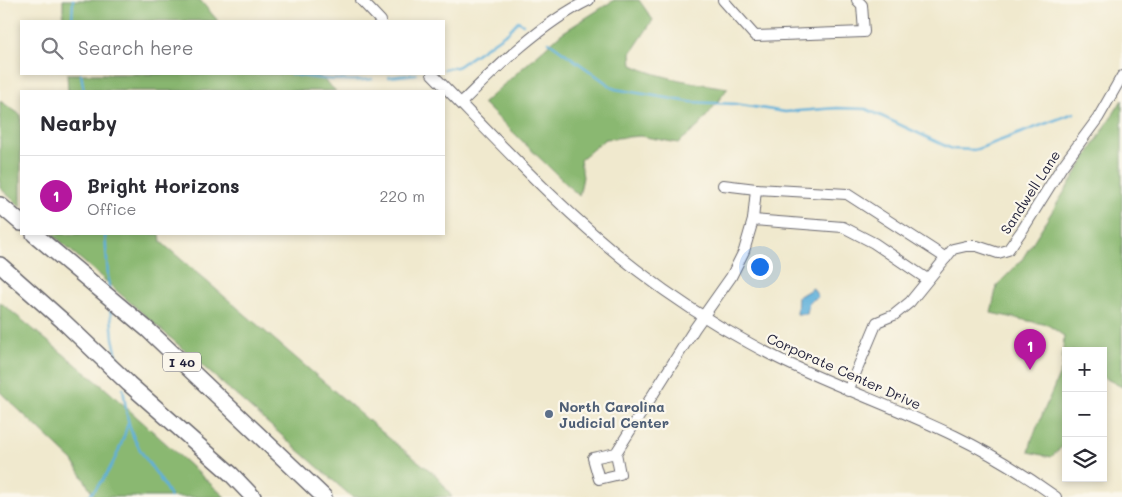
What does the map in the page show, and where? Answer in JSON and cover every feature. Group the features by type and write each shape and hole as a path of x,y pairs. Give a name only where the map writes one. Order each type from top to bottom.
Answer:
{"highway":[{"path":"0,205 20,222"},
{"name":"I 40","path":"35,235 148,329 324,497"},
{"path":"0,265 63,321 129,384 231,474 253,497"}],"street":[{"path":"360,0 380,20"},
{"path":"461,103 483,81 546,27 572,8 589,0"},
{"path":"723,0 755,36 864,32 862,5 857,0"},
{"name":"Corporate Center Drive","path":"433,75 568,211 636,270 703,316 782,361 955,436 1005,463 1056,497"},
{"name":"Sandwell Lane","path":"848,391 877,322 894,314 910,302 953,249 977,246 998,253 1008,250 1061,168 1098,118 1122,76"},
{"path":"723,185 756,190 847,194 946,258"},
{"path":"616,453 703,316 731,277 744,251 753,220 756,190"},
{"path":"753,220 843,227 874,243 927,279"}],"green space":[{"path":"63,0 200,0 217,20 63,20"},
{"path":"614,0 639,0 653,20 631,53 632,65 667,77 728,88 699,126 678,143 640,136 605,139 580,160 583,177 579,196 483,103 562,33"},
{"path":"67,75 318,75 335,90 68,90"},
{"path":"1122,100 1122,387 1107,379 1107,347 1063,347 1064,336 1048,325 991,313 997,285 1021,261"},
{"path":"0,101 20,114 20,206 0,188"},
{"path":"53,235 160,235 161,242 396,444 437,476 452,497 352,497"},
{"path":"0,302 106,389 225,497 95,497 73,461 0,392"},
{"path":"1062,368 1062,447 1051,457 1029,452 1032,439"}],"water":[{"path":"813,288 818,297 809,302 807,314 797,314 798,297"}],"waterway":[{"path":"72,20 73,0"},
{"path":"445,69 457,67 508,32 518,21 523,24"},
{"path":"549,42 615,89 690,102 735,104 785,112 837,108 866,109 952,149 975,150 1074,113"},
{"path":"81,75 84,90"},
{"path":"297,75 332,80 372,79"},
{"path":"389,77 407,75"},
{"path":"105,235 109,290"},
{"path":"110,305 113,338 119,366"},
{"path":"123,388 131,431 141,451 163,483 170,497"},
{"path":"88,497 102,481 113,463 128,423"}],"place":[{"name":"Bright Horizons","path":"1030,370"},
{"name":"North Carolina Judicial Center","path":"549,414"}]}
